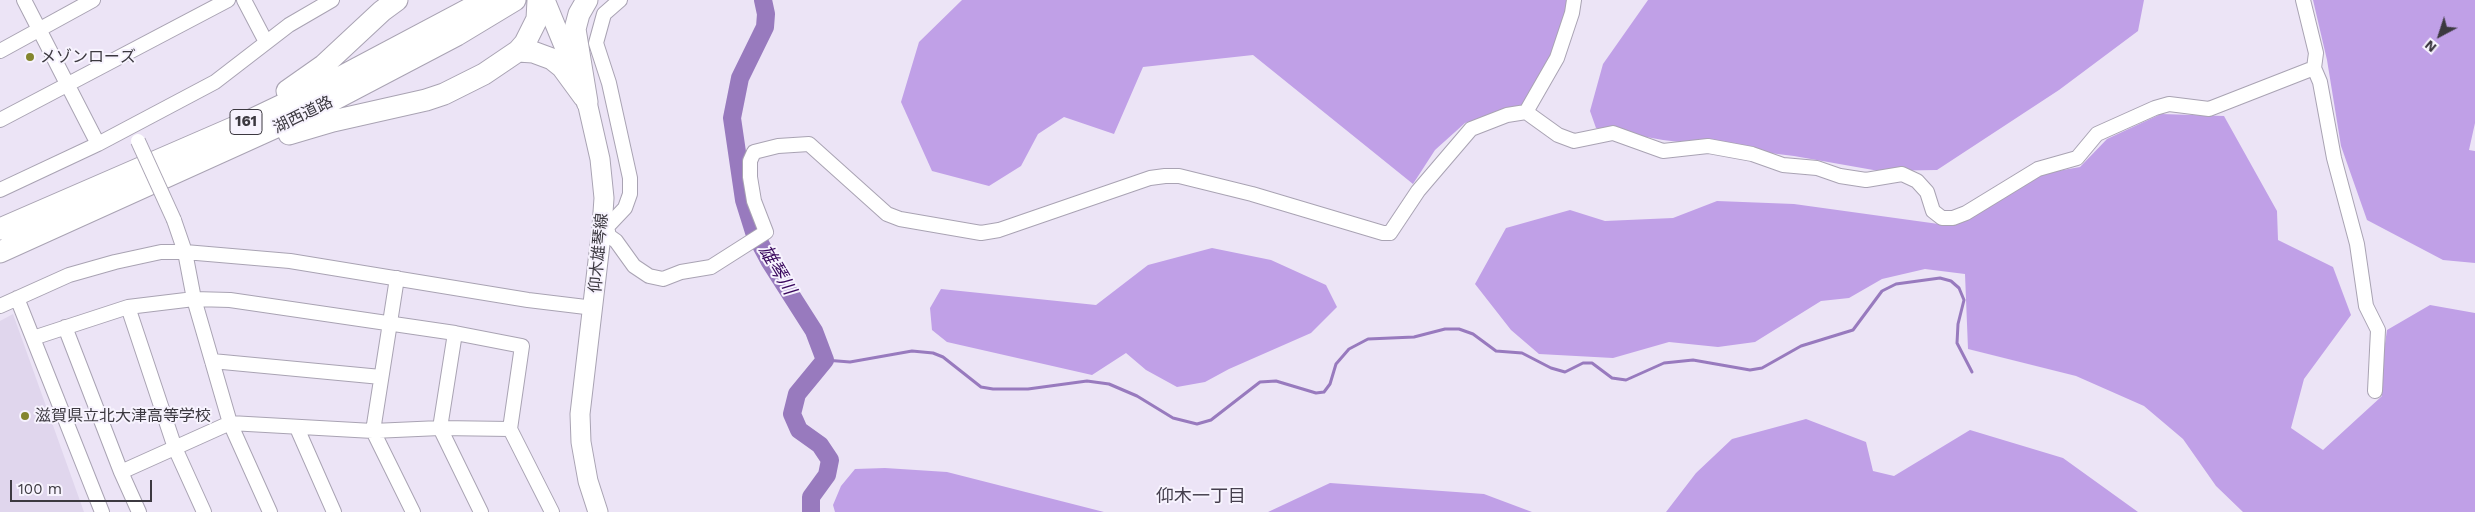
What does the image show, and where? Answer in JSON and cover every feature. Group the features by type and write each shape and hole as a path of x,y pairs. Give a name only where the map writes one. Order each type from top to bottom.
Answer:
{"highway":[{"path":"117,177 279,96 324,65 382,11 397,0"},
{"name":"湖西道路","path":"0,229 258,117 346,74 486,0"},
{"name":"湖西道路","path":"0,252 316,109 440,44 516,0"},
{"path":"127,195 298,131 444,94 484,74 518,51 535,25 538,13 538,0"},
{"path":"587,0 579,14 575,29 587,102"},
{"path":"518,51 532,52 552,59 562,67 587,102"}],"main road":[{"name":"仰木雄琴線","path":"545,0 587,102 600,159 604,198 604,227 582,382 580,414 581,442 588,481 598,512"}],"street":[{"path":"24,0 98,144"},
{"path":"0,51 93,0"},
{"path":"0,120 228,0"},
{"path":"244,0 266,42"},
{"path":"0,190 98,144 215,82 289,25 332,0"},
{"path":"620,0 604,14 596,43 609,83 630,178 630,194 625,208 604,227 609,236 616,241 634,266 649,276 663,279 681,272 711,267 766,232 754,202 750,161 754,152 778,146 809,144 887,214 917,222 981,233 999,230 1150,178 1165,176 1179,176 1252,194 1383,233 1390,233 1418,191 1471,129 1507,115 1526,112 1558,135 1574,141 1613,134 1663,151 1708,146 1752,154 1783,165 1817,168 1840,176 1866,180 1902,174 1916,181 1927,192 1933,211 1942,218 1954,218 1966,213 2038,169 2077,158 2097,134 2155,108 2169,104 2209,109 2314,68"},
{"path":"1526,112 1557,58 1572,13 1574,0"},
{"path":"2303,0 2316,53 2314,68 2320,82 2334,158 2357,244 2366,306 2378,330 2376,391"},
{"path":"131,127 174,220 185,252 194,299 230,423 270,512"},
{"path":"0,306 69,275 135,256 161,252 185,252 290,260 594,308"},
{"path":"397,278 373,431 413,512"},
{"path":"17,298 102,512"},
{"path":"33,338 128,307 194,299 230,300 390,325 455,333 522,346 510,429 552,512"},
{"path":"128,307 175,448 204,512"},
{"path":"65,327 120,472 138,512"},
{"path":"455,333 440,428 481,512"},
{"path":"212,361 381,377"},
{"path":"120,472 230,423 373,431 440,428 510,429"},
{"path":"297,428 334,512"}],"shaded area":[{"path":"962,0 1567,0 1558,54 1528,105 1465,123 1435,150 1413,184 1253,55 1143,67 1114,134 1064,117 1038,134 1021,166 989,186 932,171 901,102 919,42"},
{"path":"1648,0 2144,0 2138,31 2059,90 1937,170 1879,171 1794,156 1663,140 1596,128 1590,111 1603,64"},
{"path":"2313,0 2475,0 2475,123 2469,150 2475,151 2475,263 2443,260 2367,220 2341,146 2327,60"},
{"path":"2161,114 2224,116 2277,211 2278,240 2333,267 2351,315 2304,379 2291,428 2323,450 2382,396 2382,364 2387,330 2430,305 2475,313 2475,512 2243,512 2216,486 2183,439 2144,406 2076,376 1968,349 1965,274 1925,269 1882,279 1849,298 1821,301 1755,342 1718,347 1669,342 1613,358 1539,354 1511,330 1475,284 1506,228 1570,210 1605,221 1673,218 1717,201 1794,204 1953,226 2035,175 2080,167 2107,139"},
{"path":"1212,248 1271,260 1326,285 1337,307 1311,333 1229,369 1205,382 1177,387 1146,370 1126,353 1092,375 947,342 932,330 930,308 941,289 1096,305 1148,265"},
{"name":"滋賀県立北大津高等学校","path":"13,314 84,512 0,512 0,321"},
{"path":"1806,419 1866,442 1873,471 1894,476 1970,430 2063,458 2138,512 1666,512 1696,473 1732,439"},
{"path":"885,468 947,472 1104,512 835,512 833,505 841,486 855,469"},
{"path":"1330,483 1484,494 1532,512 1268,512"}],"waterway":[{"name":"雄琴川","path":"763,0 766,14 765,27 740,78 732,118 744,200 754,232 770,262 814,331 825,360 797,394 792,414 799,430 820,445 830,460 827,475 811,497 811,512"},
{"path":"825,360 850,362 912,351 933,353 943,357 981,387 1028,389 1087,381 1109,384 1137,396 1173,418 1197,424 1211,420 1260,382 1276,381 1316,393 1324,392 1330,384 1336,364 1349,349 1368,339 1414,337 1445,329 1459,329 1473,334 1496,351 1522,353 1551,368 1565,372 1583,363 1592,363 1612,378 1626,380 1664,363 1693,360 1750,370 1762,368 1801,346 1853,330 1882,291 1896,284 1940,278 1951,281 1959,288 1964,300 1958,324 1957,343 1972,372"}],"place":[{"name":"メゾンローズ","path":"30,57"},
{"name":"滋賀県立北大津高等学校","path":"25,416"}],"district":[{"name":"仰木一丁目","path":"1201,497"}]}
